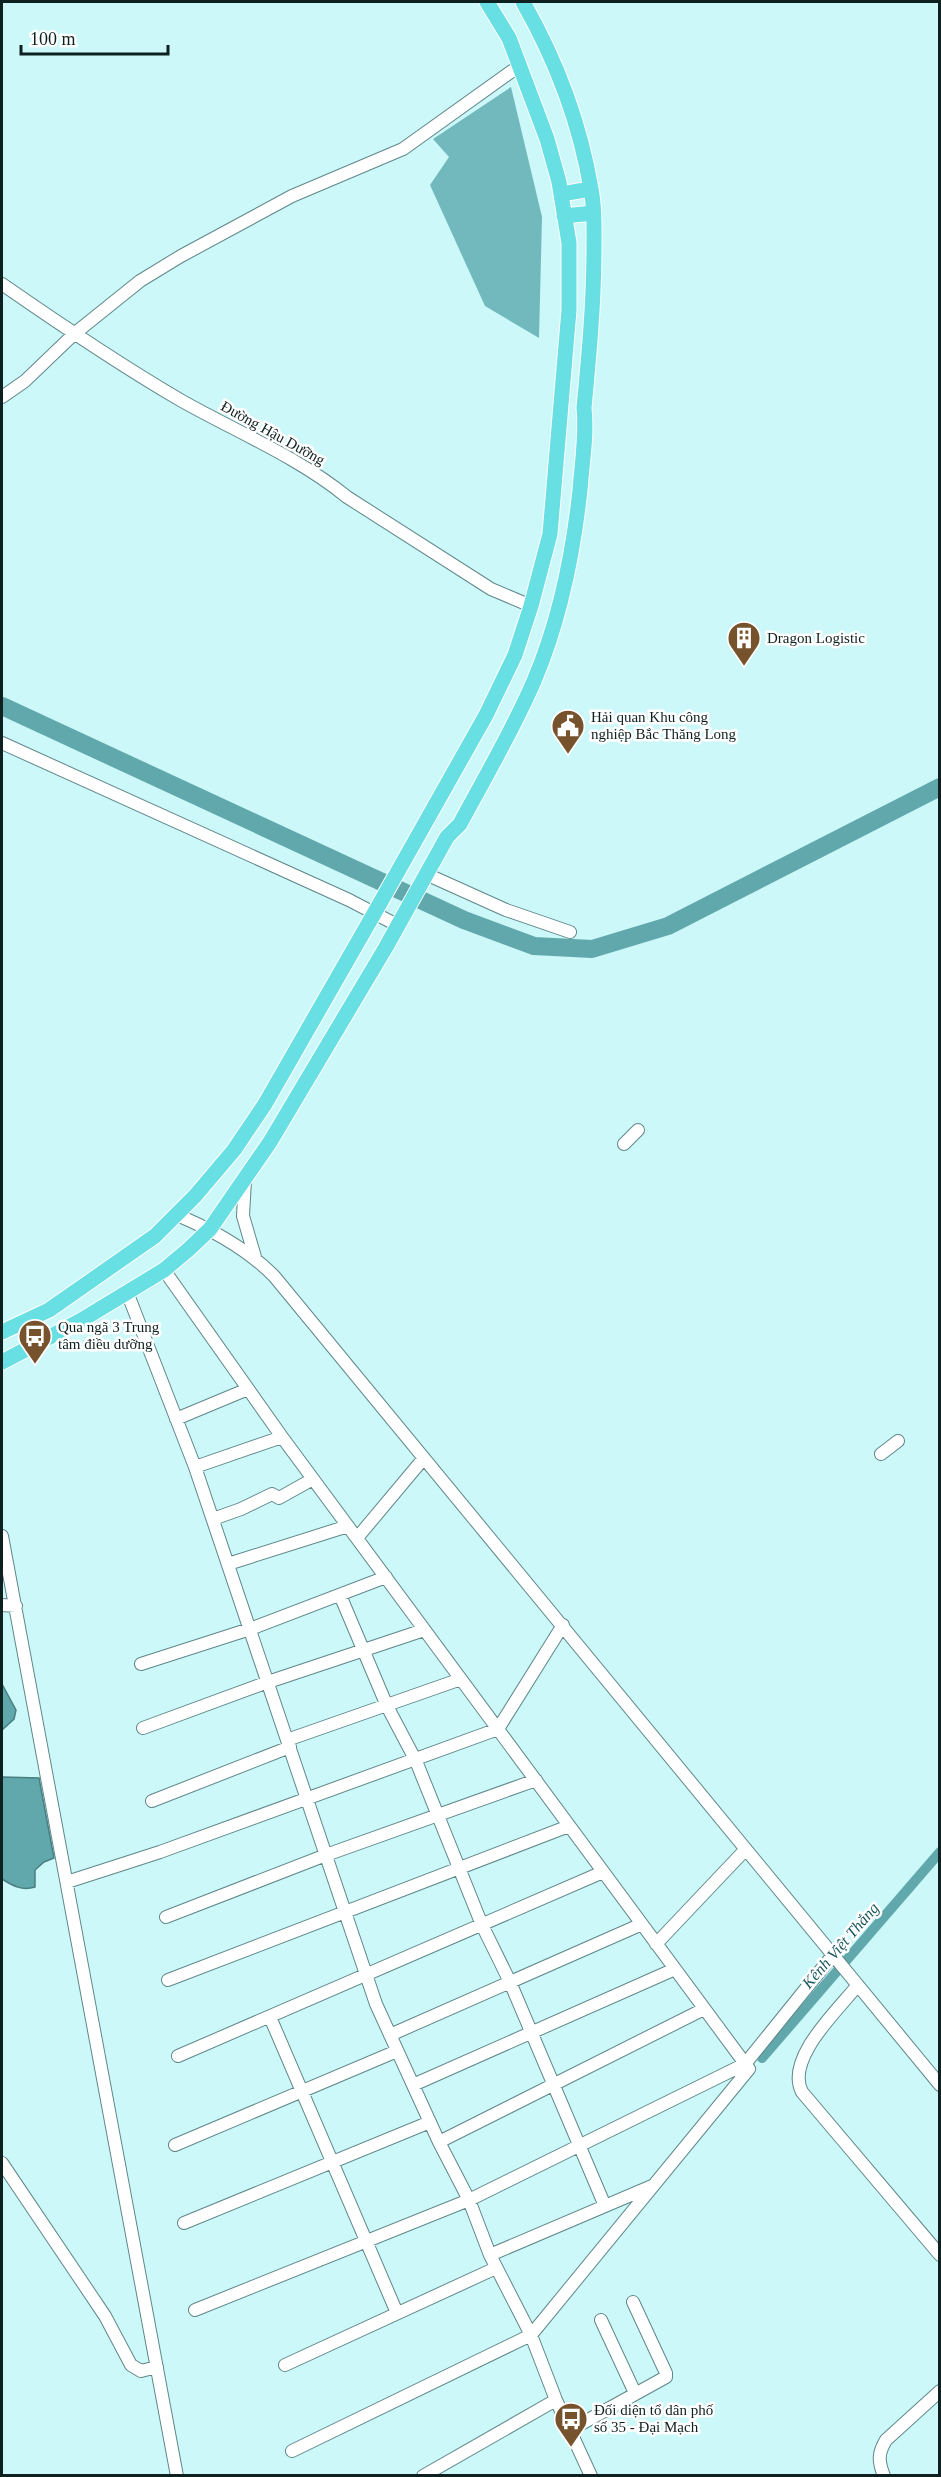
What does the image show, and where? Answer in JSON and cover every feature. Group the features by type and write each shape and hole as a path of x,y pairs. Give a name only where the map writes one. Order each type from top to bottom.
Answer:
{"main road":[{"path":"2,1332 49,1310 155,1236 177,1215 228,1157 265,1104 397,874 486,716 515,655 550,534 569,310 569,243 561,194 548,140 509,38 487,2"},
{"path":"514,2 539,49 568,125 580,142"},
{"path":"2,1362 80,1321 164,1270 210,1229 270,1142 447,837 460,824 525,700 540,664 555,622 569,568 576,527 586,427 584,408 594,285 594,213 577,122 563,84 524,2"},
{"path":"561,194 591,189"},
{"path":"564,216 594,213"}],"street":[{"path":"2,397 25,381 74,334 140,281 181,256 292,196 403,149 519,66"},
{"name":"Đường Hậu Dưỡng","path":"2,284 74,334 183,401 326,479 365,508 491,589 531,606"},
{"path":"2,742 375,912 397,925"},
{"path":"423,879 570,932"},
{"path":"624,1144 638,1130"},
{"path":"245,1179 243,1216 255,1257"},
{"path":"177,1215 210,1229 255,1257 274,1276 939,2085"},
{"path":"164,1270 282,1437 749,2069 531,2336 292,2451"},
{"path":"127,1292 195,1467 367,1976 390,2035 439,2142 469,2200 490,2255 531,2336 556,2400 591,2475"},
{"path":"176,1419 248,1389"},
{"path":"195,1467 282,1437"},
{"path":"881,1454 898,1441"},
{"path":"357,1538 424,1458"},
{"path":"213,1519 272,1494 279,1498 313,1479"},
{"path":"228,1564 348,1526"},
{"path":"2,1536 177,2475"},
{"path":"141,1664 250,1629 386,1577"},
{"path":"340,1595 387,1706 416,1761 482,1925 510,1982 605,2206"},
{"path":"2,1605 16,1606"},
{"path":"67,1882 160,1852 416,1761 498,1729 563,1625"},
{"path":"143,1728 268,1682 424,1629"},
{"path":"152,1801 288,1744 461,1679"},
{"path":"166,1917 536,1780"},
{"path":"168,1980 569,1826"},
{"path":"656,1944 746,1849"},
{"path":"178,2056 603,1872"},
{"path":"390,2035 642,1924"},
{"path":"195,2310 469,2200 745,2064 833,1955"},
{"path":"413,2085 675,1969"},
{"path":"856,1984 801,2058 797,2080 802,2092 939,2254"},
{"path":"439,2142 704,2009"},
{"path":"270,2017 397,2313"},
{"path":"175,2145 397,2051"},
{"path":"184,2223 430,2122"},
{"path":"2,2163 105,2316 131,2366 141,2370 157,2367"},
{"path":"490,2255 653,2185"},
{"path":"285,2365 496,2268"},
{"path":"570,2430 665,2378 666,2373 633,2302"},
{"path":"601,2320 635,2393"},
{"path":"884,2475 878,2460 880,2449 886,2440 939,2391"},
{"path":"423,2475 556,2400"}],"shaded area":[{"path":"511,87 542,217 539,338 485,306 430,185 449,157 433,139"},
{"path":"2,1684 16,1710 14,1719 2,1730"},
{"path":"2,1777 39,1778 54,1858 44,1862 35,1870 35,1887 18,1887 2,1879"}],"waterway":[{"path":"2,706 464,920 534,946 592,949 668,926 940,787"},
{"name":"Kênh Việt Thắng","path":"762,2058 940,1852"}],"place":[{"name":"Dragon Logistic","path":"744,667"},
{"name":"Hải quan Khu công nghiệp Bắc Thăng Long","path":"568,755"},
{"name":"Qua ngã 3 Trung tâm điều dưỡng","path":"35,1365"},
{"name":"Đối diện tổ dân phố số 35 - Đại Mạch","path":"571,2448"}]}
